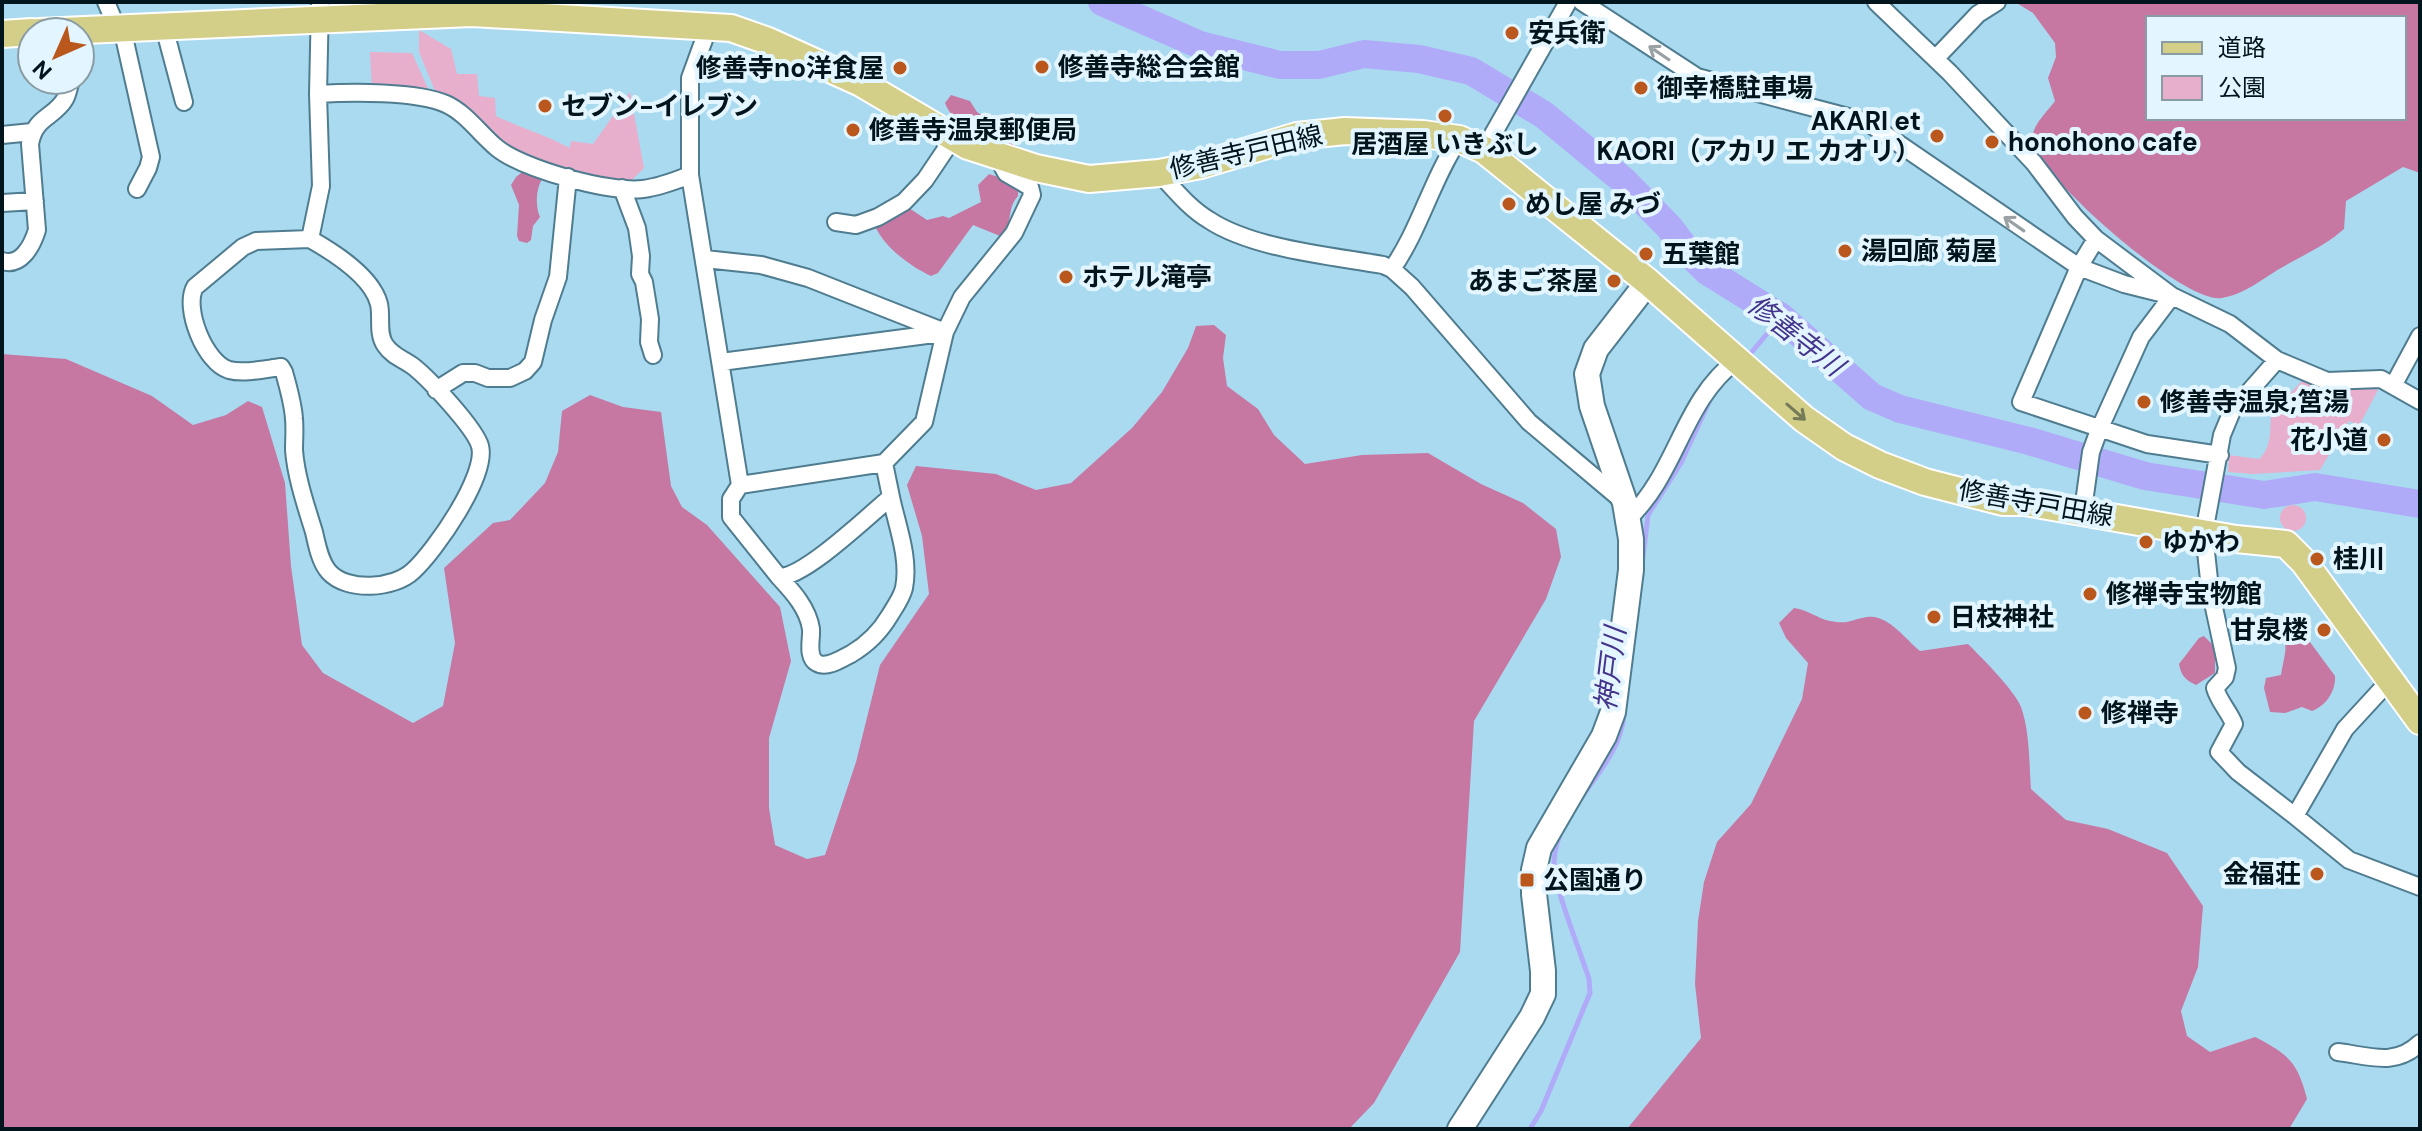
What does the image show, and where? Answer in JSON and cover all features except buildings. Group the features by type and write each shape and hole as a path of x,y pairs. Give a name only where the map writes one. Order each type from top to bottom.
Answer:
{"main road":[{"name":"修善寺戸田線","path":"96,30 164,27 319,11 472,13 731,28 820,62 968,146 1036,168 1089,179 1159,173 1201,165 1297,136 1325,132 1384,131 1459,139 1484,150 1648,282 1804,419 1844,447 1880,465 1925,482 2003,502 2084,499 2286,544 2304,562 2420,721"}],"street":[{"path":"106,2 119,28 151,157 137,189"},
{"path":"1484,150 1568,2"},
{"path":"1582,2 1697,77 1867,122 2079,267 2124,284 2172,296"},
{"path":"1876,2 1936,58 2034,163 2096,239 2172,296 2230,324 2277,360 2327,381 2381,379 2420,401"},
{"path":"1936,58 1978,14 1997,2"},
{"path":"310,239 321,186 319,11"},
{"path":"709,26 698,49 690,78 690,175 740,485 731,499 731,517 793,591 804,609 811,627 813,660 818,664 825,665 841,659 867,645 888,619 904,591 905,555 884,463"},
{"path":"164,27 184,102"},
{"path":"318,94 389,95 446,104 498,149 523,163 568,177 641,189 690,175"},
{"path":"2,261 9,263 18,260 34,241 37,230 30,144 32,132 66,96"},
{"path":"2,135 32,132"},
{"path":"836,222 856,225 904,202 925,180 954,137"},
{"path":"1392,269 1446,158 1459,139"},
{"path":"740,485 884,463 924,422 945,332 962,297 1014,233 1032,195 1030,187 1006,173 997,156"},
{"path":"1159,173 1187,204 1228,231 1307,253 1392,269 1412,287 1529,422 1626,511"},
{"path":"436,390 463,373 510,378 525,371 533,362 558,277 568,177"},
{"path":"622,188 637,228 640,274 650,319 649,342 653,355"},
{"path":"2,203 35,201"},
{"path":"310,239 340,257 363,279 378,301 381,337 386,347 393,355 414,367 477,437 481,457 474,484 454,517 412,572 395,581 354,585 339,581 327,571 302,490 294,451 294,417 284,372 281,367 230,370 221,366 198,332 191,307 195,287 243,247 267,240 310,239"},
{"path":"2096,239 2079,267 2021,402 2147,444 2220,455"},
{"path":"705,259 761,265 808,278 945,332"},
{"path":"1460,1129 1532,1017 1543,994 1534,870 1539,848 1604,736 1613,712 1631,570 1631,539 1626,511 1592,406 1587,374 1596,349 1648,282"},
{"path":"2084,499 2091,452 2099,430 2141,337 2172,296"},
{"path":"721,362 945,332"},
{"path":"2393,386 2420,336"},
{"path":"1626,511 1648,499 1704,393 1737,360"},
{"path":"2277,360 2232,411 2222,435 2206,524 2210,589 2227,668 2225,677 2215,688 2234,724 2219,752 2238,772 2349,860 2420,887"},
{"path":"779,577 789,577 798,572 891,497"},
{"path":"2295,816 2345,729 2391,679"},
{"path":"2338,1052 2391,1058 2405,1056 2420,1043"}],"green space":[{"path":"419,30 451,49 457,74 477,74 479,96 495,98 496,116 570,148 571,141 593,144 630,92 644,168 628,184 575,173 525,157 493,137 462,106 435,91 419,52"},
{"path":"370,52 412,53 431,95 372,89"},
{"path":"2303,380 2338,389 2378,390 2359,426 2349,421 2320,470 2253,474 2228,472 2229,455 2259,459 2263,455 2270,438 2271,413"},
{"path":"2293,505 2302,509 2306,518 2302,527 2293,531 2284,527 2280,518 2284,509"}],"shaded area":[{"path":"2015,2 2420,2 2420,173 2403,167 2346,201 2344,229 2253,286 2222,298 2204,295 2178,282 2117,236 2061,183 2042,160 2032,137 2040,120 2055,101 2048,78 2056,57 2055,43 2033,13"},
{"path":"951,95 970,101 977,112 1016,139 1017,144 1013,146 984,135 956,119 945,103"},
{"path":"525,170 543,178 537,197 540,217 527,243 519,241 517,236 519,205 511,185"},
{"path":"989,174 1014,182 1018,187 1007,227 1000,236 973,225 938,273 931,276 907,262 885,242 875,226 905,208 927,220 943,216 949,218 981,202 978,185"},
{"path":"1214,325 1226,335 1223,358 1227,386 1258,409 1274,435 1305,464 1362,455 1428,453 1481,484 1523,503 1556,529 1561,557 1546,599 1474,721 1460,952 1374,1103 1349,1129 2,1129 2,354 66,359 152,396 193,425 226,415 248,401 262,407 285,483 291,566 302,645 323,673 413,723 443,706 455,643 444,568 493,523 510,520 545,483 558,452 562,411 590,395 623,407 661,412 671,486 682,507 707,525 780,607 791,661 769,738 769,808 775,845 807,859 825,855 856,762 880,665 929,594 922,536 907,485 916,466 996,474 1036,490 1071,483 1132,428 1162,392 1188,348 1196,326"},
{"path":"1794,608 1836,622 1867,617 1882,619 1920,651 1968,644 2012,692 2021,707 2028,737 2031,789 2066,820 2108,829 2167,853 2203,906 2198,967 2181,1011 2187,1036 2210,1052 2255,1037 2284,1054 2300,1076 2307,1099 2289,1129 1627,1129 1701,1038 1695,984 1698,921 1704,882 1717,842 1751,804 1802,699 1808,663 1786,638 1779,623"},
{"path":"2293,619 2335,676 2334,687 2326,702 2312,711 2302,707 2285,713 2270,712 2264,688 2266,678 2281,675 2285,650 2284,623"},
{"path":"2204,636 2215,647 2215,673 2196,685 2184,677 2179,664"}],"waterway":[{"name":"修善寺川","path":"1102,2 1200,45 1280,65 1319,65 1364,54 1419,59 1471,71 1544,115 1624,181 1707,271 1781,317 1872,397 1900,409 2029,441 2145,476 2264,495 2315,487 2420,504"},
{"name":"神戸川","path":"1746,359 1781,317"},
{"name":"神戸川","path":"1642,565 1648,515 1681,463 1710,400"},
{"name":"神戸川","path":"1530,1129 1541,1111 1590,993 1589,979 1555,873 1557,842 1576,805 1612,753 1624,714"}],"place":[{"name":"安兵衛","path":"1512,33"},
{"name":"修善寺総合会館","path":"1042,67"},
{"name":"修善寺no洋食屋","path":"900,68"},
{"name":"御幸橋駐車場","path":"1641,88"},
{"name":"セブン-イレブン","path":"545,106"},
{"name":"居酒屋 いきぶし","path":"1445,116"},
{"name":"修善寺温泉郵便局","path":"853,130"},
{"name":"AKARI et KAORI（アカリ エ カオリ）","path":"1937,136"},
{"name":"honohono cafe","path":"1992,142"},
{"name":"めし屋 みづ","path":"1509,204"},
{"name":"湯回廊 菊屋","path":"1845,251"},
{"name":"五葉館","path":"1646,254"},
{"name":"ホテル滝亭","path":"1066,277"},
{"name":"あまご茶屋","path":"1614,281"},
{"name":"修善寺温泉;筥湯","path":"2144,402"},
{"name":"花小道","path":"2384,440"},
{"name":"ゆかわ","path":"2146,542"},
{"name":"桂川","path":"2317,559"},
{"name":"修禅寺宝物館","path":"2090,594"},
{"name":"日枝神社","path":"1934,617"},
{"name":"甘泉楼","path":"2324,630"},
{"name":"修禅寺","path":"2085,713"},
{"name":"金福荘","path":"2317,874"},
{"name":"公園通り","path":"1527,880"}]}
